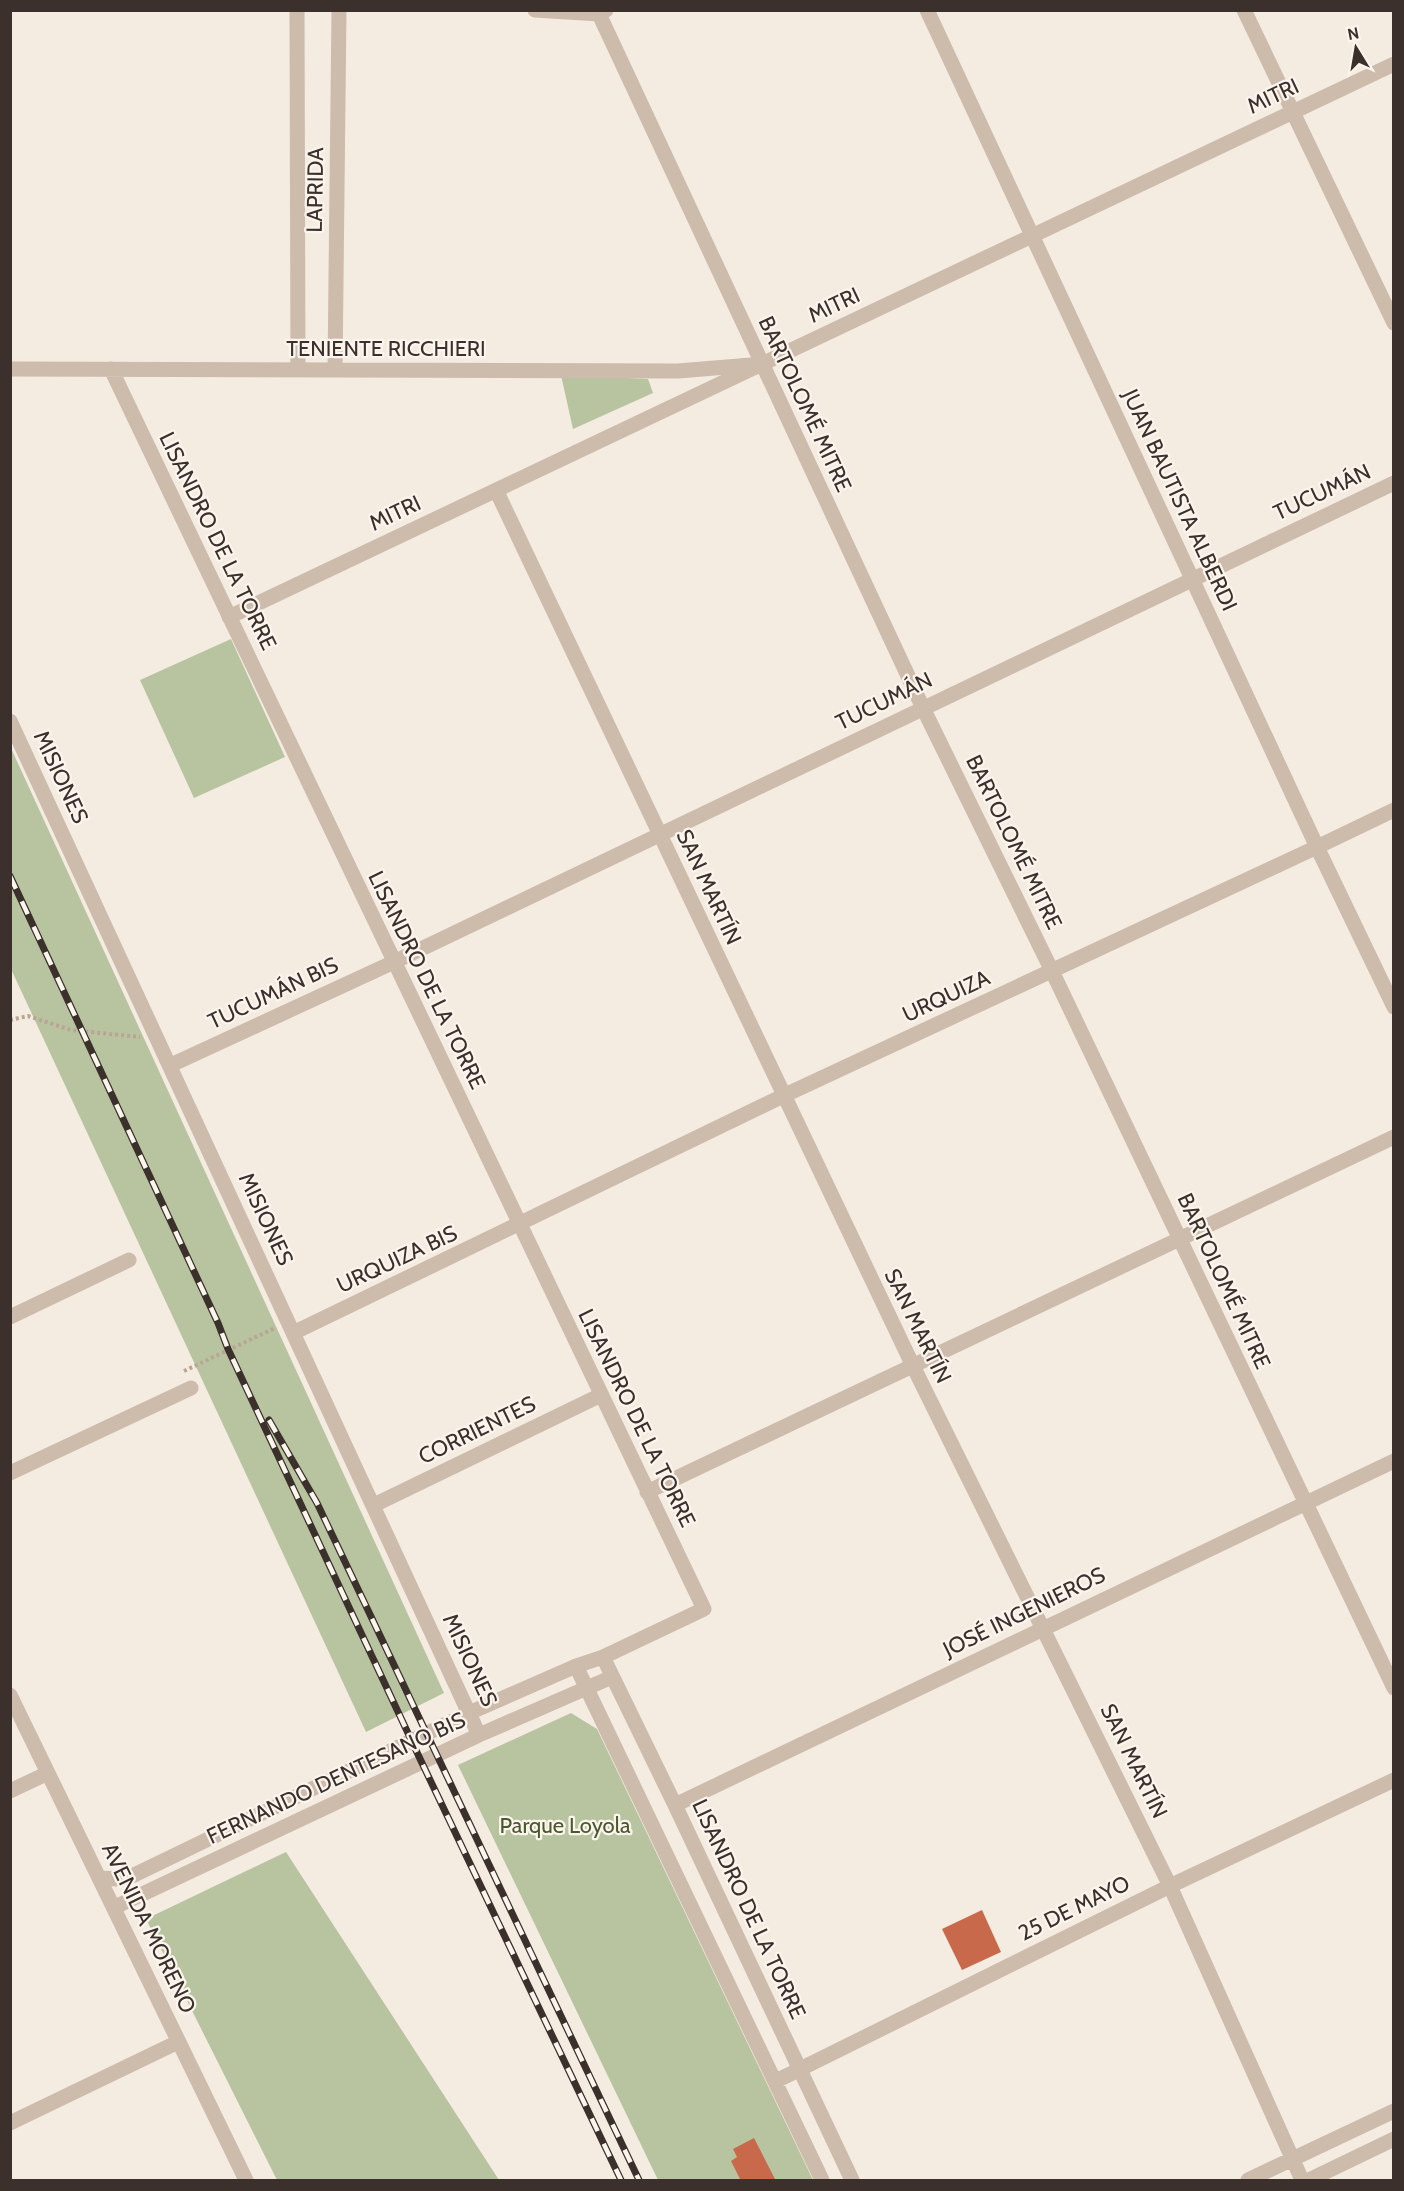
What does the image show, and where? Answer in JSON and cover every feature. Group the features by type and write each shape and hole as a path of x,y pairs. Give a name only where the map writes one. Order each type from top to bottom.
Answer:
{"street":[{"path":"297,10 298,370"},
{"name":"LAPRIDA","path":"335,370 339,10"},
{"path":"535,10 602,12"},
{"name":"JUAN BAUTISTA ALBERDI","path":"927,10 1317,848 1394,1007"},
{"path":"1244,10 1394,323"},
{"name":"BARTOLOMÉ MITRE","path":"602,12 761,364 923,708 1052,971 1394,1688"},
{"name":"MITRI","path":"229,617 1394,64"},
{"name":"TENIENTE RICCHIERI","path":"10,369 678,371 761,364"},
{"name":"LISANDRO DE LA TORRE","path":"111,369 704,1609"},
{"name":"TUCUMÁN","path":"393,962 1191,578 1394,483"},
{"name":"SAN MARTÍN","path":"496,489 912,1366 1170,1886 1302,2181"},
{"name":"MISIONES","path":"10,721 479,1735"},
{"name":"URQUIZA","path":"519,1225 783,1096 1394,810"},
{"name":"TUCUMÁN BIS","path":"171,1065 393,962"},
{"path":"647,1492 1394,1137"},
{"name":"URQUIZA BIS","path":"290,1327 519,1225"},
{"path":"10,1317 129,1260"},
{"path":"10,1473 191,1388"},
{"name":"CORRIENTES","path":"374,1505 601,1395"},
{"name":"JOSÉ INGENIEROS","path":"675,1804 1394,1461"},
{"name":"FERNANDO DENTESANO BIS","path":"101,1878 117,1879 132,1876 469,1713 576,1666 603,1657 704,1609"},
{"name":"LISANDRO DE LA TORRE","path":"603,1657 675,1804 852,2181"},
{"path":"576,1666 822,2181"},
{"name":"FERNANDO DENTESANO BIS","path":"115,1907 479,1735 612,1677"},
{"name":"AVENIDA MORENO","path":"10,1695 101,1878 246,2181"},
{"path":"10,1791 48,1773"},
{"name":"25 DE MAYO","path":"776,2081 1170,1886 1394,1780"},
{"path":"10,2123 178,2043"},
{"path":"1248,2181 1394,2111"},
{"path":"1309,2181 1394,2139"}],"path":[{"path":"10,1020 28,1016 71,1030 140,1037 155,1032"},
{"path":"183,1371 290,1327"}],"green space":[{"path":"561,375 648,379 653,393 573,429"},
{"path":"231,639 285,757 194,798 140,680"},
{"path":"10,746 444,1693 366,1732 11,969"},
{"name":"Parque Loyola","path":"571,1713 597,1729 813,2180 658,2180 458,1765"},
{"path":"286,1852 499,2180 277,2180 146,1919"}],"building":[{"path":"982,1910 1001,1952 962,1970 942,1929"},
{"path":"754,2138 776,2181 741,2181 731,2161 737,2157 733,2149"}],"railway":[{"path":"10,876 218,1323 228,1349 621,2180"},
{"path":"269,1420 317,1503 639,2180"}]}
